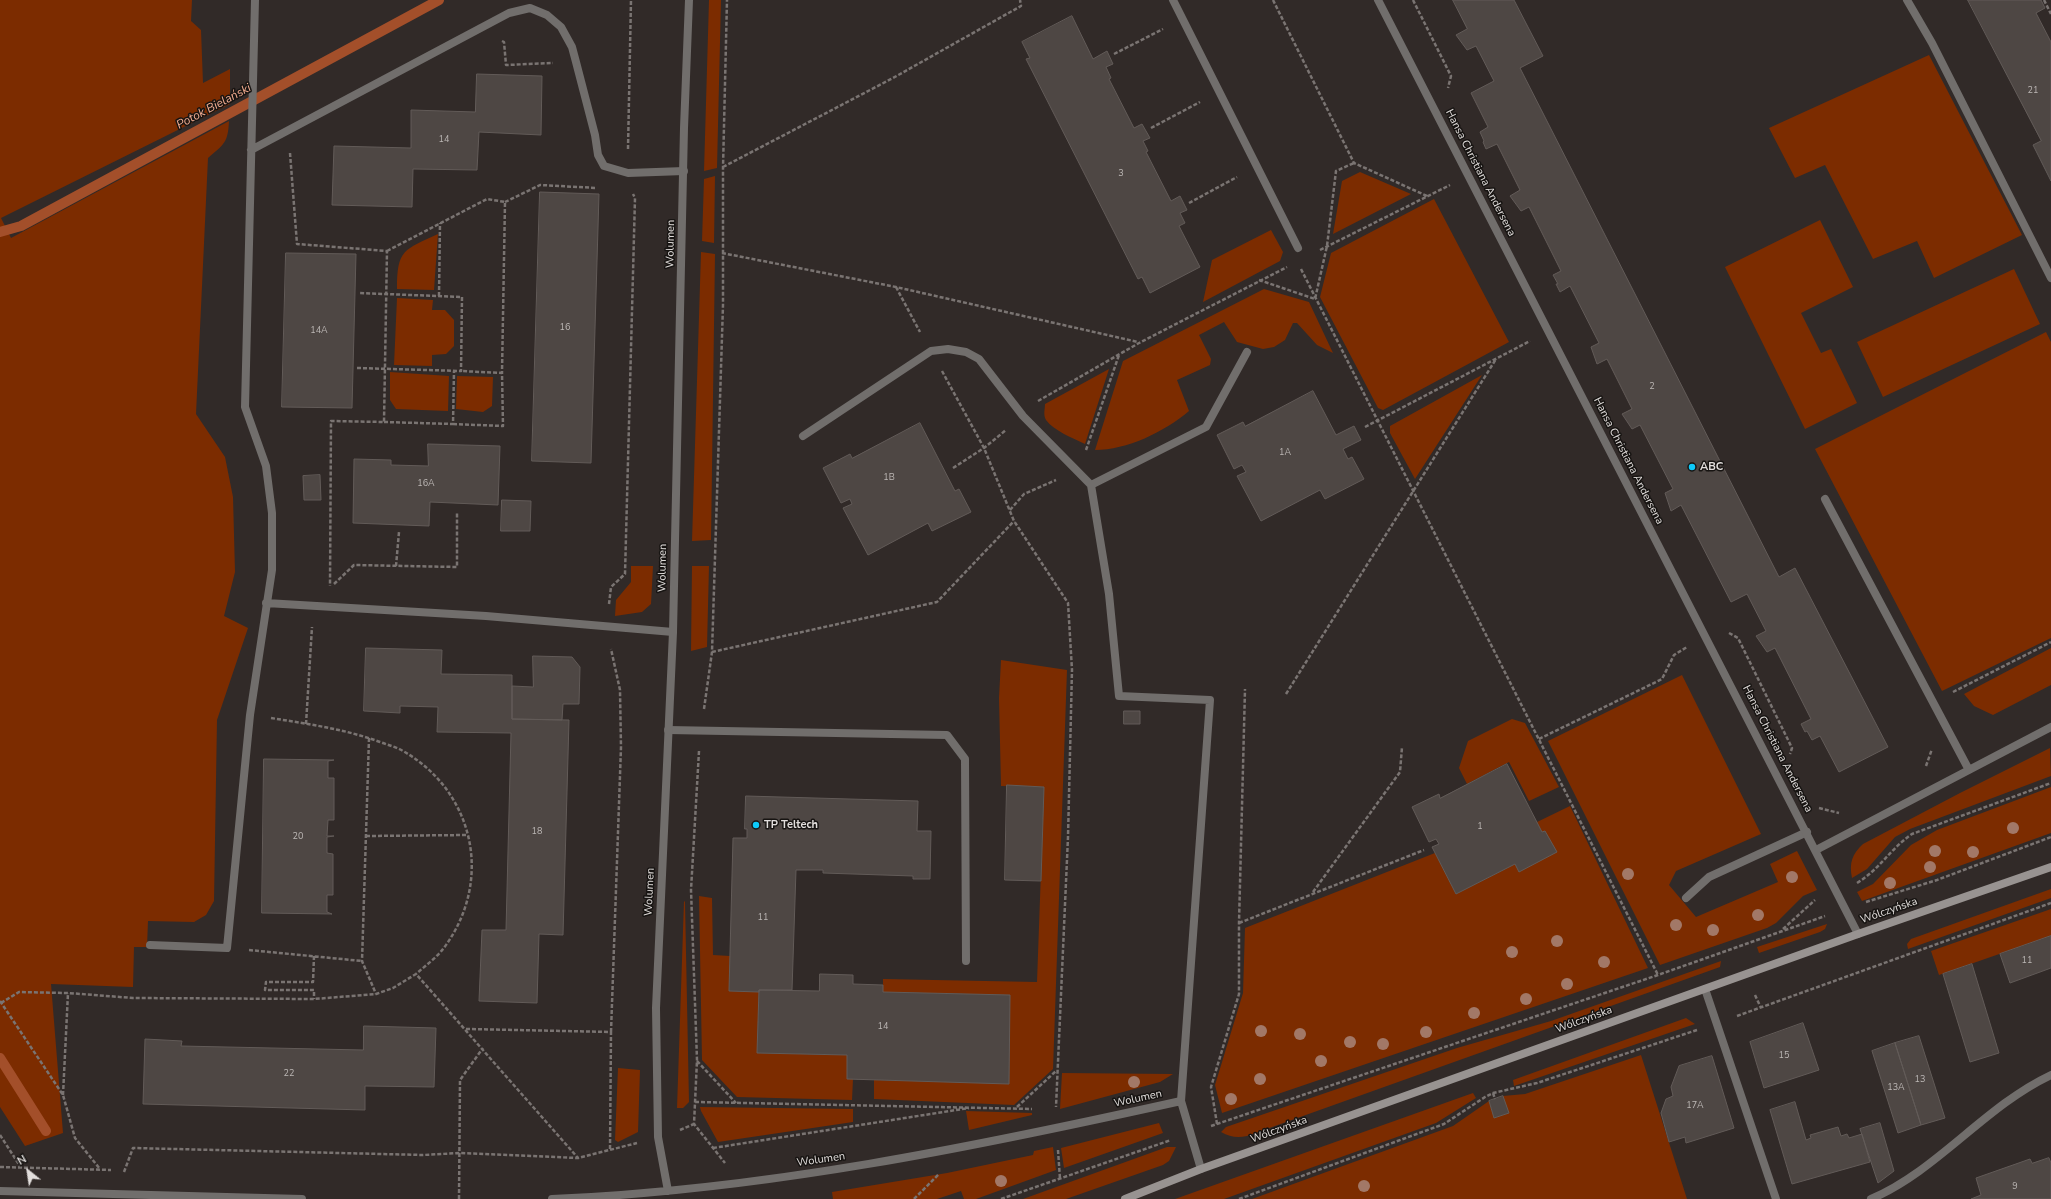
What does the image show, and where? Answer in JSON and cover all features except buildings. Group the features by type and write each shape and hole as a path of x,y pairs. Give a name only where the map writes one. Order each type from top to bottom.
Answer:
{"main road":[{"name":"Wólczyńska","path":"1126,1199 1201,1169 1858,934 2051,867"}],"street":[{"path":"150,945 227,948 250,715 272,570 272,513 266,466 245,407 252,150 252,69 255,0"},
{"name":"Wolumen","path":"689,0 673,632 656,1008 658,1137 668,1191 741,1183 944,1152 1181,1101"},
{"path":"1173,0 1298,248"},
{"name":"Hansa Christiana Andersena","path":"1378,0 1807,832 1858,934"},
{"path":"1907,0 1932,43 2051,278"},
{"path":"252,150 509,13 530,8 548,15 561,27 572,47 596,135 598,155 604,166 628,173 684,172"},
{"path":"803,436 931,351 948,349 966,352 979,359 1023,416 1091,485 1109,594 1119,696 1210,700 1181,1101 1201,1169"},
{"path":"1091,485 1206,427 1247,352"},
{"path":"1825,499 1969,770"},
{"path":"266,603 606,626 673,632"},
{"path":"1816,850 2051,727"},
{"path":"668,730 947,735 965,759 966,960"},
{"path":"1686,898 1709,877 1807,832"},
{"path":"1705,989 1776,1199"},
{"path":"1871,1199 1900,1185 1998,1109 2051,1075"},
{"path":"0,1191 302,1199"},
{"path":"552,1199 606,1197 668,1191"}],"path":[{"path":"610,1150 611,1032 621,755 621,697 606,626 611,587 625,574 635,198 628,173 631,0"},
{"path":"727,0 712,652 701,731 691,890 697,1060 694,1124 741,1183"},
{"path":"723,168 893,78 1007,14 1021,6 1020,0"},
{"path":"1273,0 1354,163 1427,196"},
{"path":"2044,0 2051,14"},
{"path":"1114,54 1163,28 1167,35"},
{"path":"498,40 504,42 506,65 576,62"},
{"path":"1151,128 1201,101 1205,108"},
{"path":"290,147 297,244 386,251 487,199 505,202 540,185 603,188"},
{"path":"1189,203 1239,176 1235,169"},
{"path":"1315,252 1447,186"},
{"path":"330,588 331,421 503,426 502,373 505,202"},
{"path":"438,296 440,223"},
{"path":"384,422 386,251"},
{"path":"722,253 896,287 1139,343"},
{"path":"953,468 984,448 1023,416 1032,404 1139,343 1291,265"},
{"path":"1300,268 1412,492 1658,975"},
{"path":"896,287 984,448 1014,521 1068,603 1072,670 1056,1128"},
{"path":"359,293 462,297 461,371"},
{"path":"1286,694 1496,358 1365,427"},
{"path":"357,368 502,373"},
{"path":"453,424 454,371"},
{"path":"712,652 937,602 1014,521"},
{"path":"396,566 399,532"},
{"path":"1726,632 1738,638 1742,645 1792,748 1788,760"},
{"path":"1933,702 2051,642"},
{"path":"1217,1124 1212,1087 1239,994 1239,923 1246,689"},
{"path":"63,1095 0,1002 19,992 68,993 133,998 314,999 376,994 393,988 416,974 443,949 461,920 472,883 472,851 465,821 450,794 428,768 402,750 369,738 336,729 250,715"},
{"path":"1923,772 1929,762 1934,741 1949,734"},
{"path":"369,738 362,961 376,994"},
{"path":"1313,892 1400,772 1402,747"},
{"path":"1782,930 1809,904 1822,896 1852,885 1871,874 1899,843 1912,834 2051,782"},
{"path":"1816,807 1842,813"},
{"path":"366,836 468,835"},
{"path":"1001,1199 1217,1124 1658,975 1782,930 1937,880 2051,837"},
{"path":"1239,923 1313,892 1424,850"},
{"path":"1239,1199 1444,1124 1493,1093 1537,1083 1717,1024 2051,903"},
{"path":"227,948 362,961"},
{"path":"314,956 313,982 266,982 265,990 314,990 314,999"},
{"path":"119,1171 125,1172 133,1148 423,1155 459,1153 578,1158 483,1048 416,974"},
{"path":"68,993 63,1095 75,1138 100,1169 117,1194"},
{"path":"466,1029 611,1032"},
{"path":"459,1199 460,1080 483,1048"},
{"path":"697,1060 736,1103"},
{"path":"1017,1107 1057,1071"},
{"path":"1493,1093 1495,1099"},
{"path":"695,1102 1017,1107 1056,1111"},
{"path":"713,1148 977,1107"},
{"path":"0,1135 20,1166"},
{"path":"1057,1146 1060,1179"},
{"path":"914,1199 944,1169 944,1152"},
{"path":"0,1167 20,1166 113,1170"}],"shaded area":[{"path":"0,0 192,0 191,21 201,30 203,83 230,69 230,104 1,218 11,238 229,121 226,139 208,158 196,414 225,457 233,497 235,572 224,616 248,628 217,720 214,901 206,915 194,922 148,921 147,947 134,947 133,987 51,984 63,1133 25,1146 0,1107"},
{"path":"709,0 721,0 717,168 704,171"},
{"path":"1929,55 2022,235 1934,278 1917,241 1873,259 1825,165 1795,178 1769,128"},
{"path":"1360,172 1411,194 1333,234 1342,181"},
{"path":"715,176 714,243 702,241 704,179"},
{"path":"1434,199 1509,342 1383,410 1378,408 1320,297 1331,253"},
{"path":"1820,220 1853,287 1801,313 1821,353 1831,349 1857,403 1805,429 1725,267"},
{"path":"1271,230 1283,252 1280,261 1203,302 1212,260"},
{"path":"438,234 434,290 397,289 399,266 401,258 405,252 417,244"},
{"path":"701,252 715,254 711,540 692,541"},
{"path":"2014,269 2040,324 1883,397 1857,342"},
{"path":"1264,289 1309,302 1333,353 1317,345 1297,323 1293,323 1285,340 1274,347 1263,349 1237,342 1224,322 1199,335 1211,359 1210,365 1177,380 1189,411 1157,433 1145,438 1120,447 1095,450 1123,361"},
{"path":"397,298 433,300 432,310 445,310 454,320 454,346 446,354 432,355 432,366 394,365"},
{"path":"2046,332 2051,342 2051,638 1942,691 1815,449"},
{"path":"1109,369 1085,444 1069,437 1049,424 1044,414 1045,404"},
{"path":"390,372 449,376 448,411 396,409 390,400"},
{"path":"1482,375 1415,479 1390,433 1390,426"},
{"path":"457,376 493,377 492,406 483,412 456,409"},
{"path":"631,566 653,566 651,604 642,612 615,616 616,600 631,582"},
{"path":"692,566 709,566 707,647 691,651"},
{"path":"2051,648 2051,685 1993,715 1974,706 1964,694"},
{"path":"1001,660 1067,670 1053,1069 1014,1105 874,1099 874,1080 1009,1083 1010,995 883,992 883,979 1037,982 1044,787 1001,786 999,698"},
{"path":"1682,675 1761,834 1676,871 1669,885 1696,917 1778,882 1770,864 1797,851 1817,890 1803,896 1776,923 1767,928 1660,965 1548,741"},
{"path":"1512,719 1525,723 1559,787 1529,801 1509,762 1467,784 1459,768 1468,741"},
{"path":"2050,748 2051,776 1910,829 1895,837 1867,869 1852,878 1852,859 1856,851 1863,844"},
{"path":"2051,787 2051,833 1862,901 1857,892 1873,884 1911,845 1937,830"},
{"path":"1570,806 1648,968 1222,1113 1215,1085 1243,993 1245,928 1435,853 1456,894 1515,864 1519,871 1545,831 1542,832 1537,822"},
{"path":"2051,889 2051,898 1908,949 1907,944 1911,939"},
{"path":"699,896 712,898 713,955 730,956 729,991 759,992 757,1053 847,1055 847,1079 853,1079 852,1100 737,1097 702,1060"},
{"path":"684,901 689,1102 683,1108 677,1108"},
{"path":"2051,909 2051,936 1939,975 1931,951"},
{"path":"1827,924 1825,929 1820,932 1759,953 1757,947"},
{"path":"1721,961 1720,967 1247,1136 1234,1137 1221,1132 1226,1127 1457,1048 1551,1021"},
{"path":"1686,1018 1695,1024 1514,1086 1513,1080"},
{"path":"1641,1055 1687,1199 1252,1199 1453,1126 1489,1101 1494,1117 1503,1096 1525,1094"},
{"path":"618,1068 640,1070 638,1132 618,1142 615,1140"},
{"path":"1062,1073 1173,1074 1160,1082 1060,1109"},
{"path":"1473,1093 1476,1098 1436,1123 1224,1199 1175,1199"},
{"path":"700,1107 853,1109 853,1122 718,1142"},
{"path":"966,1111 1032,1113 1032,1115 969,1130"},
{"path":"1159,1123 1163,1133 1064,1168 1061,1148"},
{"path":"1053,1147 1056,1170 976,1199 964,1199 961,1191 937,1199 833,1199 832,1192 947,1173 1033,1155 1034,1151"},
{"path":"1167,1147 1176,1147 1169,1161 1163,1165 1066,1199 1023,1199"}],"waterway":[{"name":"Potok Bielański","path":"0,232 21,226 439,0"},
{"name":"Potok Bielański","path":"0,1058 46,1131"}],"place":[{"name":"ABC","path":"1692,467"},
{"name":"TP Teltech","path":"756,825"}]}
